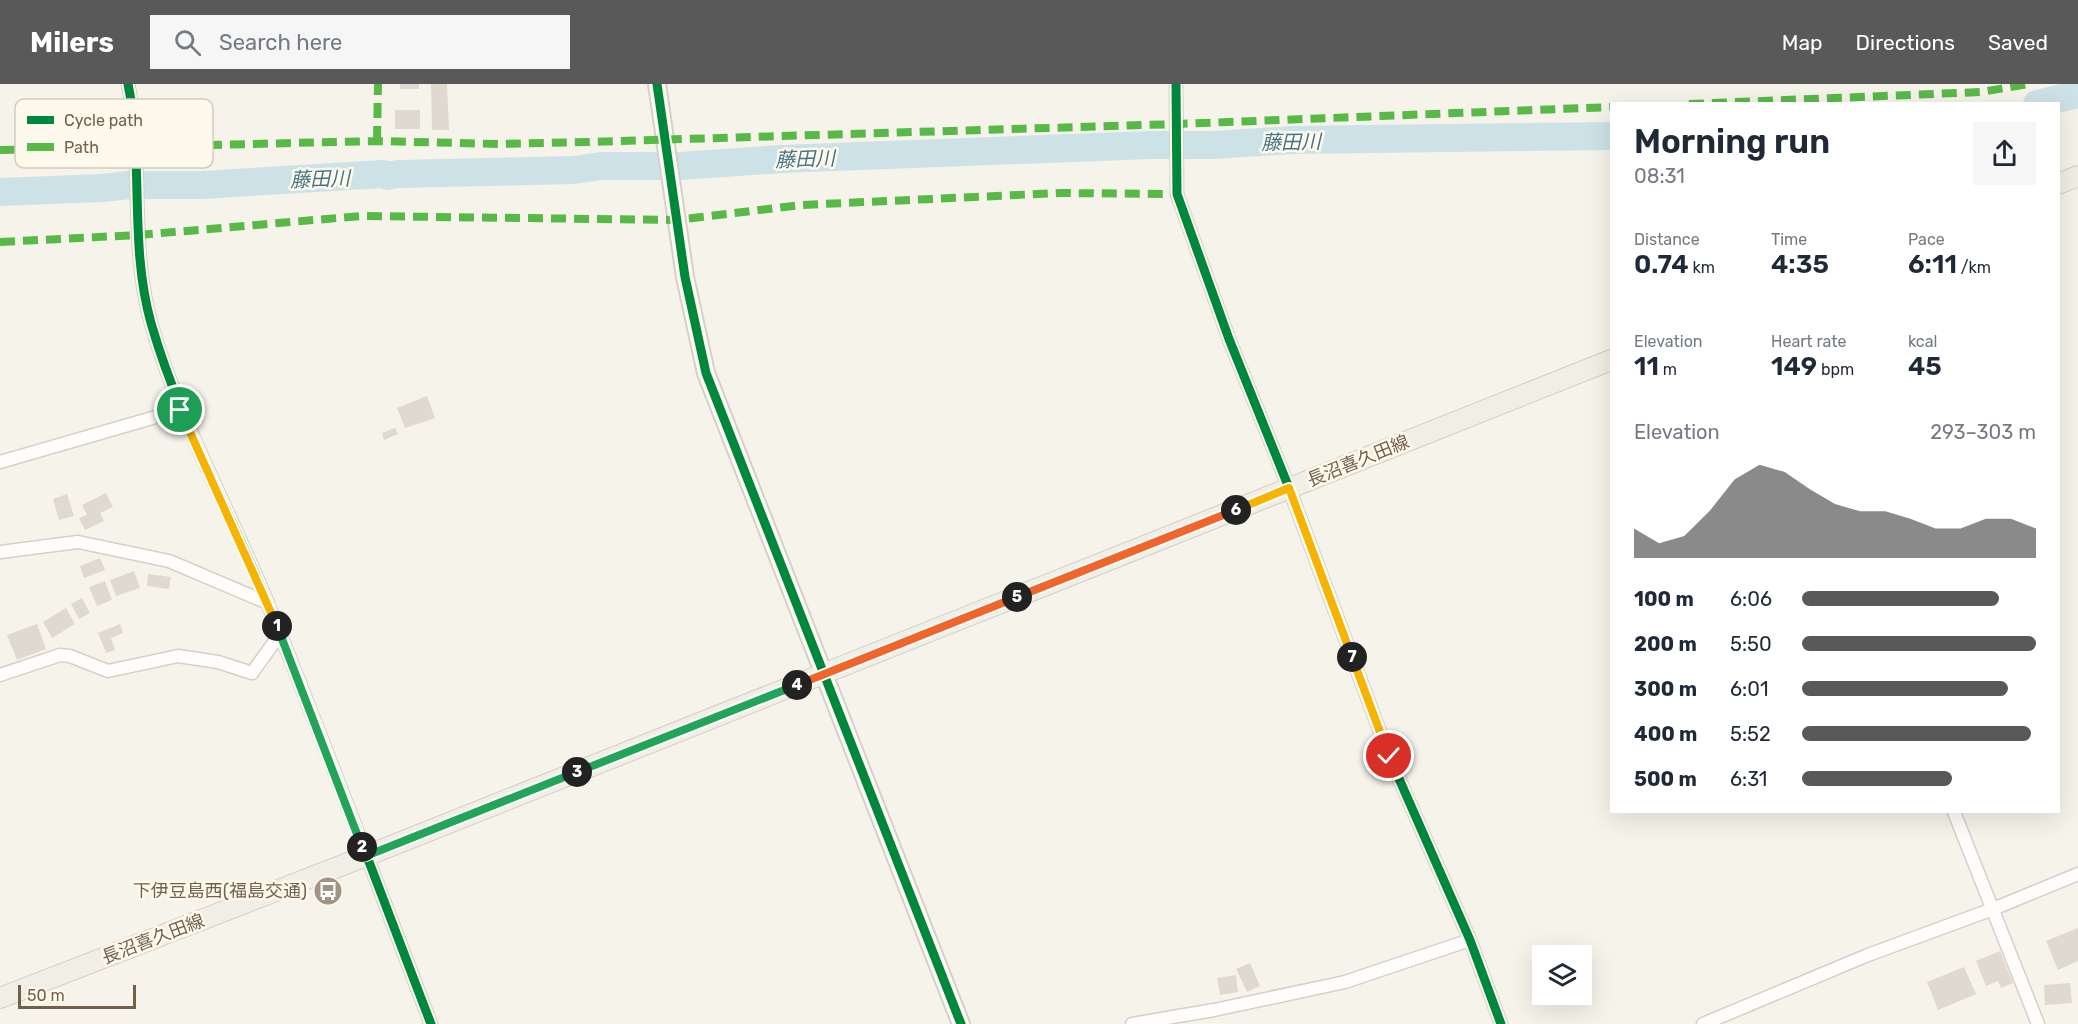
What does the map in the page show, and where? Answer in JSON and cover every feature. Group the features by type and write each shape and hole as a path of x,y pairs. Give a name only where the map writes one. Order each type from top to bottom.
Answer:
{"main road":[{"path":"2060,183 2078,176"},
{"name":"長沼喜久田線","path":"0,998 366,856 1610,360"}],"street":[{"path":"128,84 130,99"},
{"path":"657,84 695,329 706,373 961,1024"},
{"path":"1176,84 1177,194 1229,339 1289,488 1389,756 1470,940 1501,1024"},
{"path":"136,168 142,279 150,321 180,410 268,603 431,1024"},
{"path":"0,462 180,410"},
{"path":"0,552 78,542 169,561 268,603"},
{"path":"0,675 60,655 70,656 108,671 178,656 218,662 252,673 280,634"},
{"path":"1954,813 2038,1024"},
{"path":"1703,1024 1868,955 1993,909 2078,874"},
{"path":"1140,1023 1186,1019 1214,1010 1345,982 1470,940"}],"building":[{"path":"400,84 419,84 419,89 400,89"},
{"path":"431,84 447,84 449,130 432,130"},
{"path":"395,110 420,110 420,129 395,129"},
{"path":"427,396 435,418 405,428 397,408"},
{"path":"395,428 398,434 384,440 382,433"},
{"path":"106,493 113,507 100,513 104,521 85,530 79,518 87,515 82,505"},
{"path":"67,494 74,516 59,520 53,499"},
{"path":"100,558 105,570 84,578 80,566"},
{"path":"134,571 140,588 116,596 110,580"},
{"path":"148,574 171,577 169,589 147,586"},
{"path":"105,581 112,600 97,606 89,587"},
{"path":"82,598 90,613 79,619 71,604"},
{"path":"66,608 75,624 52,638 43,622"},
{"path":"37,624 46,649 17,660 7,635"},
{"path":"120,624 123,633 111,638 115,650 106,653 98,633"},
{"path":"2078,928 2078,961 2058,970 2046,941"},
{"path":"2000,951 2013,983 2001,988 1998,981 1986,986 1976,961"},
{"path":"1250,963 1260,986 1247,992 1236,969"},
{"path":"1964,967 1976,994 1938,1010 1927,982"},
{"path":"1236,975 1238,992 1220,995 1217,978"},
{"path":"2070,983 2072,1003 2045,1005 2044,985"}],"waterway":[{"name":"藤田川","path":"2045,102 2078,94"},
{"name":"藤田川","path":"0,192 129,185 202,185 383,174 387,176 574,170 601,166 681,166 782,159 1151,145 1214,145 1292,140 1610,136"}],"marked path":[{"path":"377,141 378,84"},
{"path":"1738,102 1981,92 2028,84"},
{"path":"213,145 377,141 498,144 587,142 1177,124 1610,107"},
{"path":"0,150 15,150"},
{"path":"0,242 139,235 361,216 677,220 801,205 1060,193 1177,194"}],"cycle path":[{"path":"128,84 131,99"},
{"path":"657,84 685,277 706,373 961,1024"},
{"path":"1176,84 1177,194 1229,339 1289,488 1389,756 1470,940 1501,1024"},
{"path":"136,168 138,234 144,294 163,359 190,430 253,569 289,656 431,1024"}],"place":[{"name":"下伊豆島西(福島交通)","path":"328,891"}],"route":[{"path":"180,410 268,603 366,856 1289,488 1389,756"}]}
